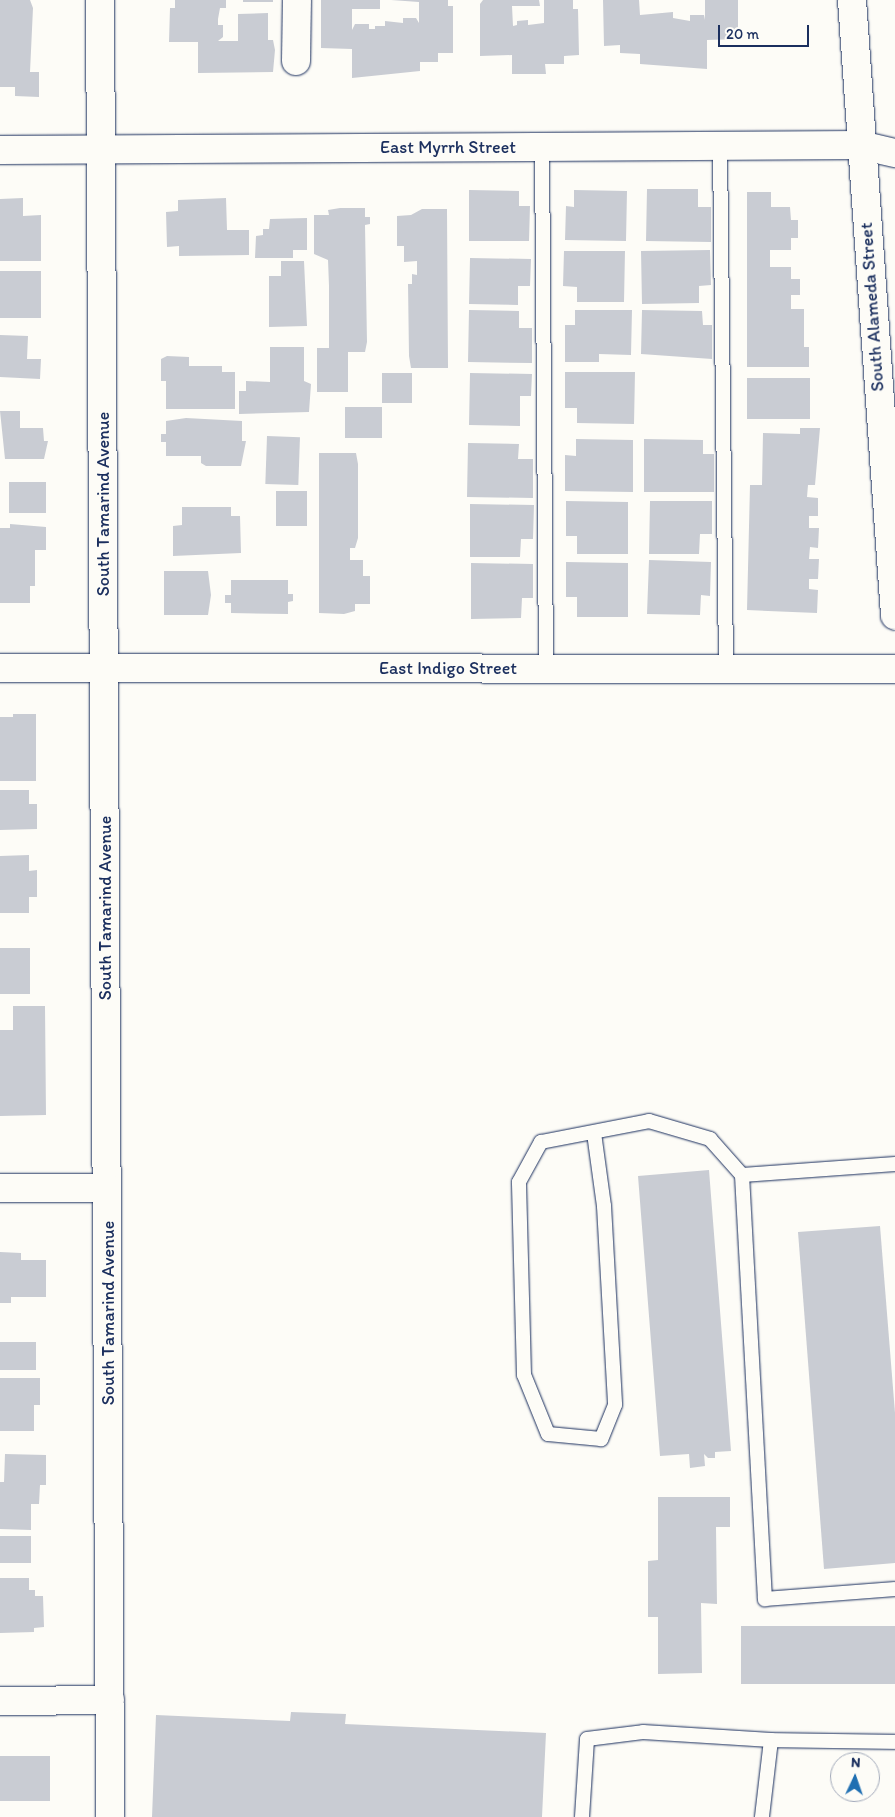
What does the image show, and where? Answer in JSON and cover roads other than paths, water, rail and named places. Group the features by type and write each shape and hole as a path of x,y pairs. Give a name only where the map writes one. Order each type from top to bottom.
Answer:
{"street":[{"name":"South Tamarind Avenue","path":"100,0 110,1817"},
{"path":"296,61 297,0"},
{"name":"South Alameda Street","path":"852,0 860,145 895,615"},
{"name":"East Myrrh Street","path":"0,150 860,145 895,153"},
{"name":"East Indigo Street","path":"0,668 895,669"},
{"path":"0,1188 107,1188"},
{"path":"0,1701 110,1700"}],"lane":[{"path":"542,146 546,668"},
{"path":"720,146 726,668"},
{"path":"594,1133 604,1206 615,1405 601,1438 548,1434 524,1374 519,1182 541,1142 648,1121 710,1139 742,1175 765,1598 895,1589"},
{"path":"742,1175 895,1164"},
{"path":"582,1817 586,1738 643,1732 771,1740 895,1742"},
{"path":"762,1817 771,1740"}]}
